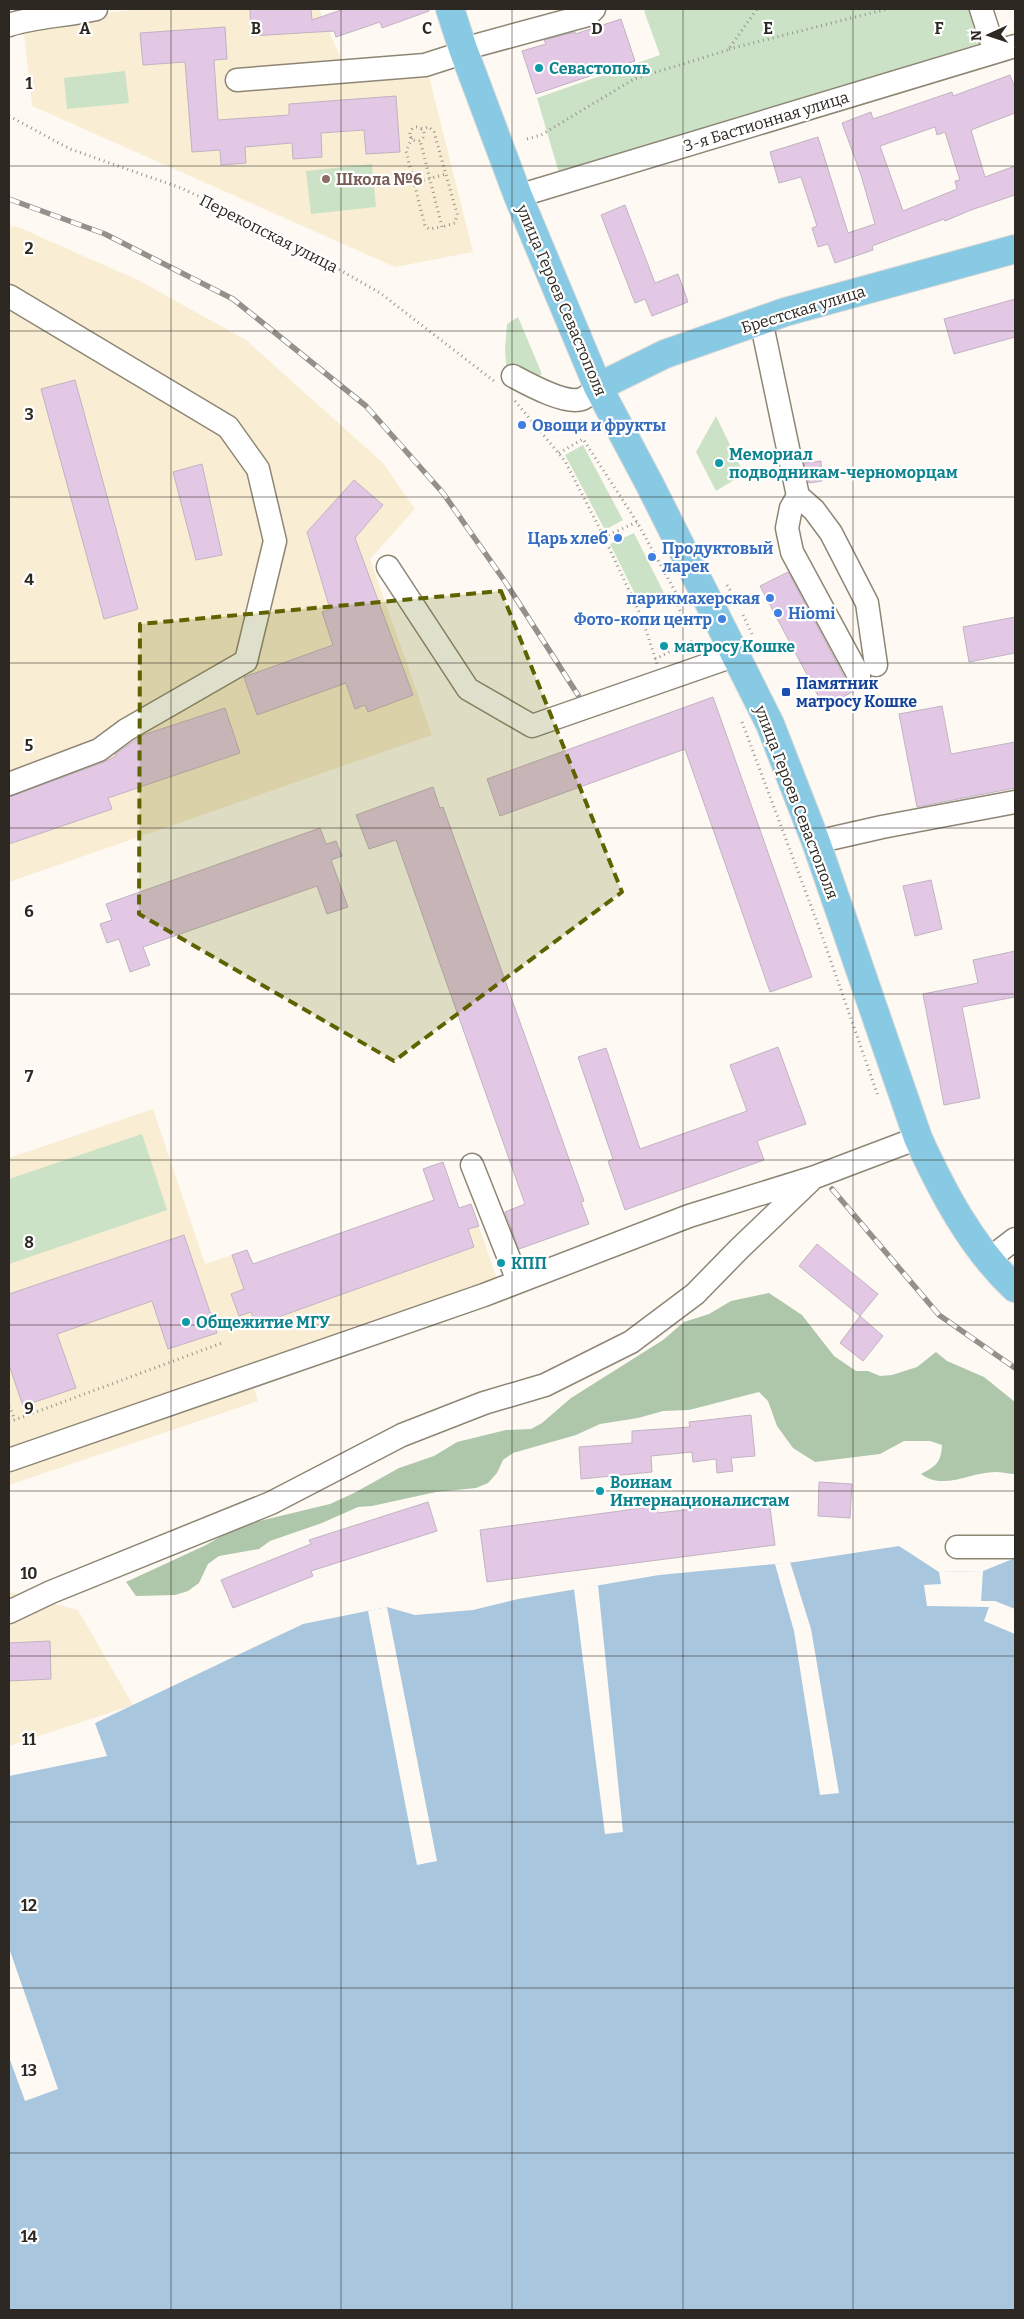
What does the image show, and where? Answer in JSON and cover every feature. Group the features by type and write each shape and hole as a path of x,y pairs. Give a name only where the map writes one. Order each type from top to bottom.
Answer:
{"main road":[{"name":"улица Героев Севастополя","path":"450,9 518,196 598,387 746,648 770,724 816,842 918,1138 937,1181 989,1259 1015,1288"},
{"name":"Брестская улица","path":"598,387 665,354 785,312 1015,249"}],"street":[{"path":"9,25 21,21 69,15 96,9"},
{"path":"237,80 425,65 453,56 463,49 588,15 594,9"},
{"path":"981,9 1005,49"},
{"name":"3-я Бастионная улица","path":"518,196 1005,49"},
{"path":"9,296 228,427 258,469 275,541 246,661 126,730 99,750 9,784"},
{"path":"761,320 798,496 814,510 831,533 867,603 867,670 792,552 787,528 791,508 798,496"},
{"path":"508,386 536,388 572,400 583,398 598,387"},
{"path":"388,567 468,690 532,726 746,648"},
{"path":"816,842 882,827 1015,802"},
{"path":"9,1460 484,1295 689,1216 815,1177 918,1138"},
{"path":"472,1165 518,1281"},
{"path":"9,1612 50,1592 84,1581 226,1520 271,1503 402,1435 484,1403 545,1385 631,1342 695,1294 739,1249 815,1177"},
{"path":"989,1259 1015,1239"},
{"path":"957,1547 1015,1546"}],"path":[{"path":"728,50 758,9"},
{"path":"527,139 541,135 634,79 728,50 887,9"},
{"name":"Перекопская улица","path":"9,116 70,149 181,188 269,229 380,293 508,386 565,461 604,537 642,618 662,680"},
{"path":"415,128 421,129 432,128 458,220 455,223 429,229 425,226 406,151 412,138 412,130 415,128"},
{"path":"420,140 424,135 421,129"},
{"path":"412,138 420,140"},
{"path":"420,140 442,227"},
{"path":"414,182 446,174"},
{"path":"559,453 583,439 637,522 676,593 676,602 686,623"},
{"path":"604,537 637,522"},
{"path":"743,615 746,648"},
{"path":"655,659 694,640"},
{"path":"740,717 820,930 878,1096"},
{"path":"9,1422 222,1343"},
{"path":"9,1406 14,1420"}],"highlighted area":[{"path":"501,591 622,892 394,1061 139,914 140,624"}],"shaded area":[{"name":"Школа №6","path":"140,9 319,9 343,63 423,53 473,252 395,267 32,106 23,23"},
{"path":"9,226 18,227 138,280 246,340 383,463 415,509 370,559 432,735 9,882"},
{"path":"153,1109 205,1264 247,1250 253,1264 434,1200 423,1169 443,1162 459,1208 471,1204 498,1282 247,1368 258,1401 9,1485 9,1158"},
{"path":"9,1592 78,1610 133,1705 9,1746"}],"green space":[{"path":"648,9 975,9 984,42 559,173 537,98 660,55 644,11"},
{"path":"125,71 129,103 67,109 64,78"},
{"path":"372,164 376,207 311,214 306,171"},
{"path":"518,317 542,374 533,379 515,373 506,365 507,324"},
{"path":"716,416 744,474 716,491 696,452"},
{"path":"583,445 623,520 605,530 565,455"},
{"path":"634,533 664,593 640,604 610,544"},
{"path":"142,1134 167,1210 9,1264 9,1179"},
{"path":"769,1293 802,1315 834,1356 856,1371 868,1371 880,1376 892,1375 917,1367 936,1352 947,1361 984,1377 1015,1402 1015,1474 995,1472 948,1481 930,1479 921,1474 937,1463 942,1445 930,1441 904,1441 880,1454 815,1462 793,1448 777,1426 768,1401 759,1392 689,1410 663,1411 638,1418 600,1424 576,1435 513,1453 503,1460 497,1473 488,1483 476,1488 436,1492 372,1506 358,1507 322,1523 270,1541 259,1549 219,1556 208,1564 199,1583 188,1591 175,1595 136,1596 126,1582 206,1545 239,1526 330,1504 399,1468 434,1456 457,1442 506,1430 531,1429 542,1423 571,1398 663,1340 684,1322 709,1314 731,1301"}],"water":[{"path":"899,1546 939,1572 983,1571 1015,1558 1015,2310 9,2310 9,1776 107,1756 95,1723 303,1624 387,1607 415,1615 473,1610 518,1599 659,1575 795,1562"}],"pier":[{"path":"790,1562 811,1629 839,1793 820,1795 794,1631 775,1564"},
{"path":"983,1571 981,1601 995,1601 1015,1609 1015,1634 984,1621 989,1607 927,1606 924,1585 941,1584 939,1572"},
{"path":"598,1585 623,1832 605,1834 574,1589"},
{"path":"387,1607 437,1861 417,1865 368,1611"},
{"path":"9,1948 58,2089 25,2101 9,2057"}],"building":[{"path":"250,9 311,9 312,20 344,9 429,9 429,11 382,28 380,22 336,37 334,31 251,36"},
{"path":"621,19 635,61 536,94 522,51 546,44 544,40 575,32 575,34"},
{"path":"225,27 227,59 214,60 218,120 289,115 289,104 396,96 400,152 366,154 364,130 321,133 322,157 293,159 292,143 245,147 246,163 221,165 220,150 192,152 185,62 143,65 140,33"},
{"path":"1010,75 1015,88 1015,113 971,130 985,177 1015,166 1015,195 872,246 873,250 835,263 828,244 818,247 812,228 817,226 801,177 779,183 770,152 818,137 848,233 875,224 861,175 842,123 871,112 873,119 952,92 953,96","holes":["935,127 937,135 945,132 960,180 955,181 957,189 903,211 880,146"]},
{"path":"625,205 655,283 678,274 688,302 652,316 645,299 635,303 601,215"},
{"path":"1015,299 1015,337 954,354 944,319"},
{"path":"75,380 138,609 104,619 41,389"},
{"path":"821,461 822,481 809,483 804,463"},
{"path":"202,464 222,555 196,560 173,472"},
{"path":"354,480 383,505 355,538 413,695 368,712 365,705 355,709 346,683 257,715 244,677 333,645 322,612 330,609 307,532"},
{"path":"788,572 847,682 856,690 824,707 760,586"},
{"path":"1015,617 1015,653 969,662 963,627"},
{"path":"713,697 812,977 770,992 685,749 500,816 487,779"},
{"path":"942,706 951,754 1015,742 1015,788 917,807 899,714"},
{"path":"225,708 240,753 108,798 112,809 9,844 9,797 104,762 116,756 115,754 143,735"},
{"path":"433,787 440,808 443,807 584,1201 581,1202 589,1224 519,1249 505,1212 525,1204 396,840 369,849 356,815"},
{"path":"320,828 326,844 336,841 342,856 331,860 348,907 327,914 317,886 143,947 150,965 130,972 119,939 107,943 100,924 112,920 106,904"},
{"path":"931,880 942,929 915,936 903,886"},
{"path":"1015,951 1015,997 962,1007 980,1098 944,1105 923,994 978,983 973,960"},
{"path":"778,1047 806,1124 757,1141 764,1160 625,1210 608,1161 613,1159 578,1057 606,1048 640,1149 747,1111 730,1065"},
{"path":"443,1162 459,1208 471,1204 479,1226 468,1229 474,1247 256,1325 251,1312 239,1316 231,1294 244,1289 232,1255 247,1250 253,1264 434,1200 423,1169"},
{"name":"Общежитие МГУ","path":"184,1235 217,1333 168,1349 152,1301 57,1334 76,1388 23,1406 9,1365 9,1294"},
{"path":"817,1244 878,1294 860,1316 799,1266"},
{"path":"860,1316 883,1336 863,1361 840,1343"},
{"path":"751,1415 755,1456 731,1458 733,1471 717,1473 716,1459 693,1462 692,1452 651,1456 652,1472 581,1479 579,1447 632,1443 632,1431 690,1427 689,1422"},
{"path":"819,1482 852,1484 850,1518 818,1516"},
{"path":"769,1500 775,1545 487,1582 480,1530 657,1506 658,1513"},
{"path":"428,1502 437,1531 311,1571 313,1576 233,1608 221,1580 311,1544 309,1540"},
{"path":"50,1641 51,1679 9,1681 9,1643"}],"railway":[{"path":"9,199 105,234 233,299 366,406 443,493 506,583 578,695"},
{"path":"832,1189 939,1315 1015,1368"}],"place":[{"name":"Севастополь","path":"539,68"},
{"name":"Школа №6","path":"326,179"},
{"name":"Овощи и фрукты","path":"522,425"},
{"name":"Мемориал подводникам-черноморцам","path":"719,463"},
{"name":"Царь хлеб","path":"618,538"},
{"name":"Продуктовый ларек","path":"652,557"},
{"name":"парикмахерская","path":"770,598"},
{"name":"Hiomi","path":"778,613"},
{"name":"Фото-копи центр","path":"722,619"},
{"name":"матросу Кошке","path":"664,646"},
{"name":"Памятник матросу Кошке","path":"786,692"},
{"name":"КПП","path":"501,1263"},
{"name":"Общежитие МГУ","path":"186,1322"},
{"name":"Воинам Интернационалистам","path":"600,1491"}]}
